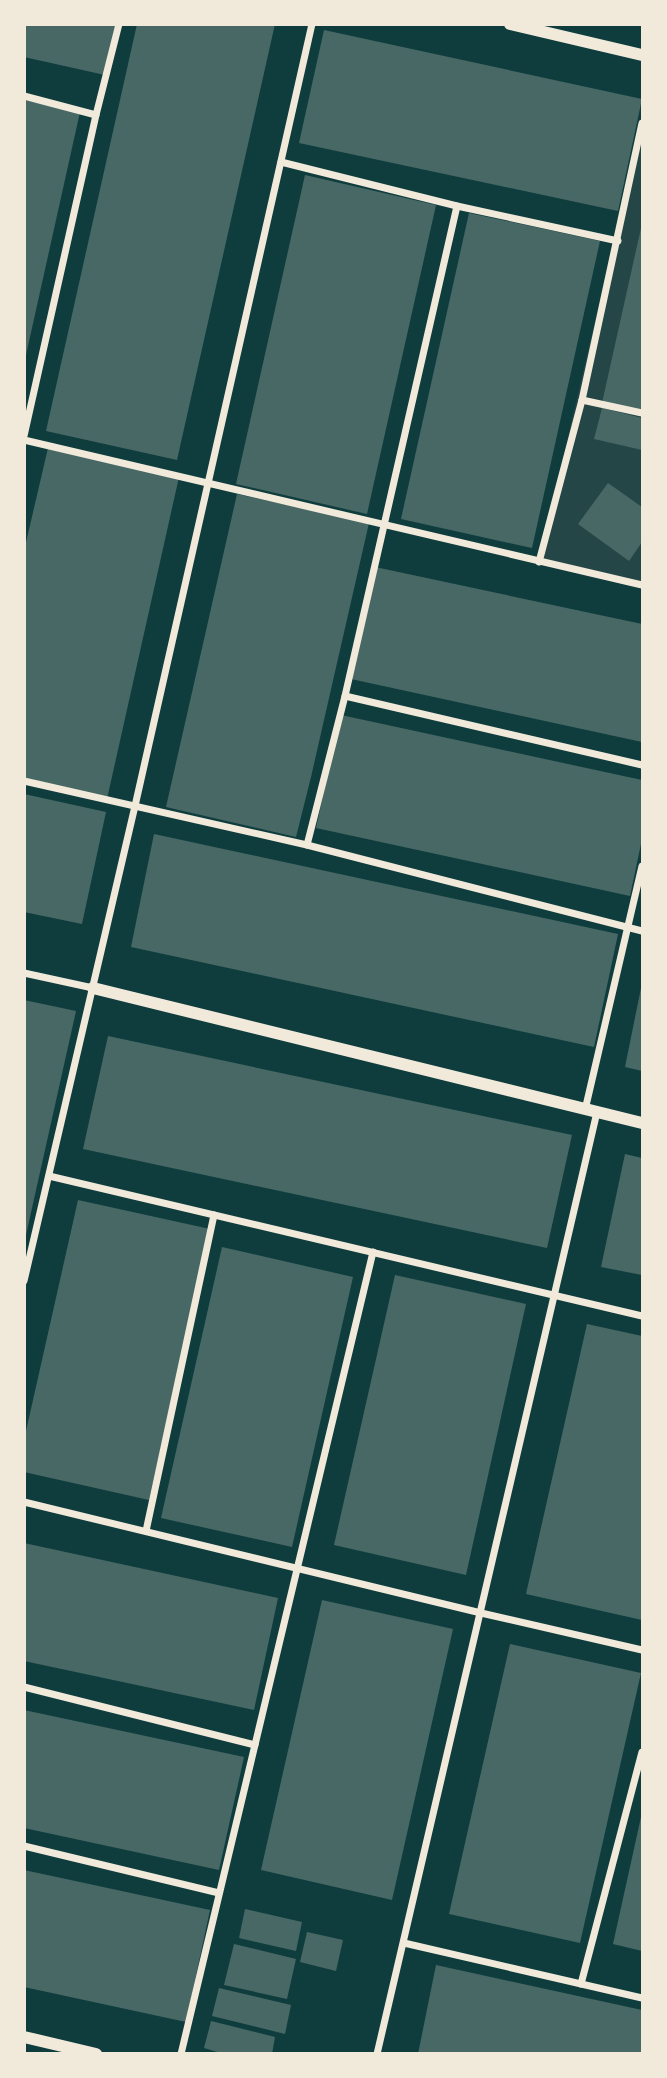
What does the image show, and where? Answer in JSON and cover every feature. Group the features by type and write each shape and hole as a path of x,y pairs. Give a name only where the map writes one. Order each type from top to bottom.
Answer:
{"street":[{"path":"119,24 24,438 208,484 642,585"},
{"path":"24,1282 312,24"},
{"path":"510,24 642,55"},
{"path":"24,96 96,115"},
{"path":"539,562 582,400 642,123"},
{"path":"281,162 457,206 618,241"},
{"path":"307,845 345,696 457,206"},
{"path":"582,400 642,413"},
{"path":"345,696 642,765"},
{"path":"24,781 307,845 642,931"},
{"path":"377,2053 481,1613 552,1295 642,866"},
{"path":"24,973 642,1123"},
{"path":"49,1176 642,1316"},
{"path":"146,1531 214,1215"},
{"path":"181,2053 373,1252"},
{"path":"24,1502 642,1650"},
{"path":"24,1687 256,1745"},
{"path":"581,1984 642,1752"},
{"path":"24,1846 219,1893"},
{"path":"404,1943 642,1998"},
{"path":"24,2037 96,2053"}],"shaded area":[{"path":"642,118 642,585 539,562"}],"building":[{"path":"24,24 116,24 105,75 24,57"},
{"path":"137,24 275,24 177,460 46,431"},
{"path":"324,30 642,99 618,211 299,143"},
{"path":"24,100 80,112 26,355 24,355"},
{"path":"305,175 436,205 367,514 236,484"},
{"path":"469,213 600,241 532,548 401,519"},
{"path":"642,229 642,412 602,403"},
{"path":"602,408 642,418 642,450 594,439"},
{"path":"48,448 179,477 107,799 24,781 24,551"},
{"path":"608,483 642,507 642,542 629,561 578,524"},
{"path":"237,494 369,523 296,837 166,807"},
{"path":"375,567 642,624 642,742 351,679"},
{"path":"341,715 642,780 642,839 630,896 316,828"},
{"path":"24,794 106,812 82,924 24,912"},
{"path":"154,834 618,934 594,1047 131,947"},
{"path":"642,988 642,1071 625,1067"},
{"path":"24,1000 76,1011 26,1235 24,1235"},
{"path":"108,1036 572,1135 547,1248 83,1149"},
{"path":"625,1154 642,1158 642,1275 601,1267"},
{"path":"78,1200 210,1229 149,1500 24,1472 24,1440"},
{"path":"222,1247 353,1277 292,1547 161,1518"},
{"path":"395,1275 526,1304 466,1575 334,1545"},
{"path":"587,1324 642,1336 642,1620 526,1594"},
{"path":"24,1543 278,1598 254,1710 24,1661"},
{"path":"322,1600 453,1629 392,1900 261,1870"},
{"path":"510,1644 641,1673 580,1943 449,1914"},
{"path":"24,1710 244,1757 219,1870 24,1828"},
{"path":"642,1817 642,1951 613,1944"},
{"path":"24,1870 210,1910 186,2022 24,1987"},
{"path":"245,1909 302,1922 296,1951 239,1938"},
{"path":"307,1932 343,1940 336,1971 300,1962"},
{"path":"234,1944 296,1959 287,1999 224,1985"},
{"path":"436,1965 642,2010 642,2054 418,2054"},
{"path":"219,1988 291,2005 285,2034 212,2016"},
{"path":"211,2021 275,2037 272,2054 224,2054 204,2048"}]}
